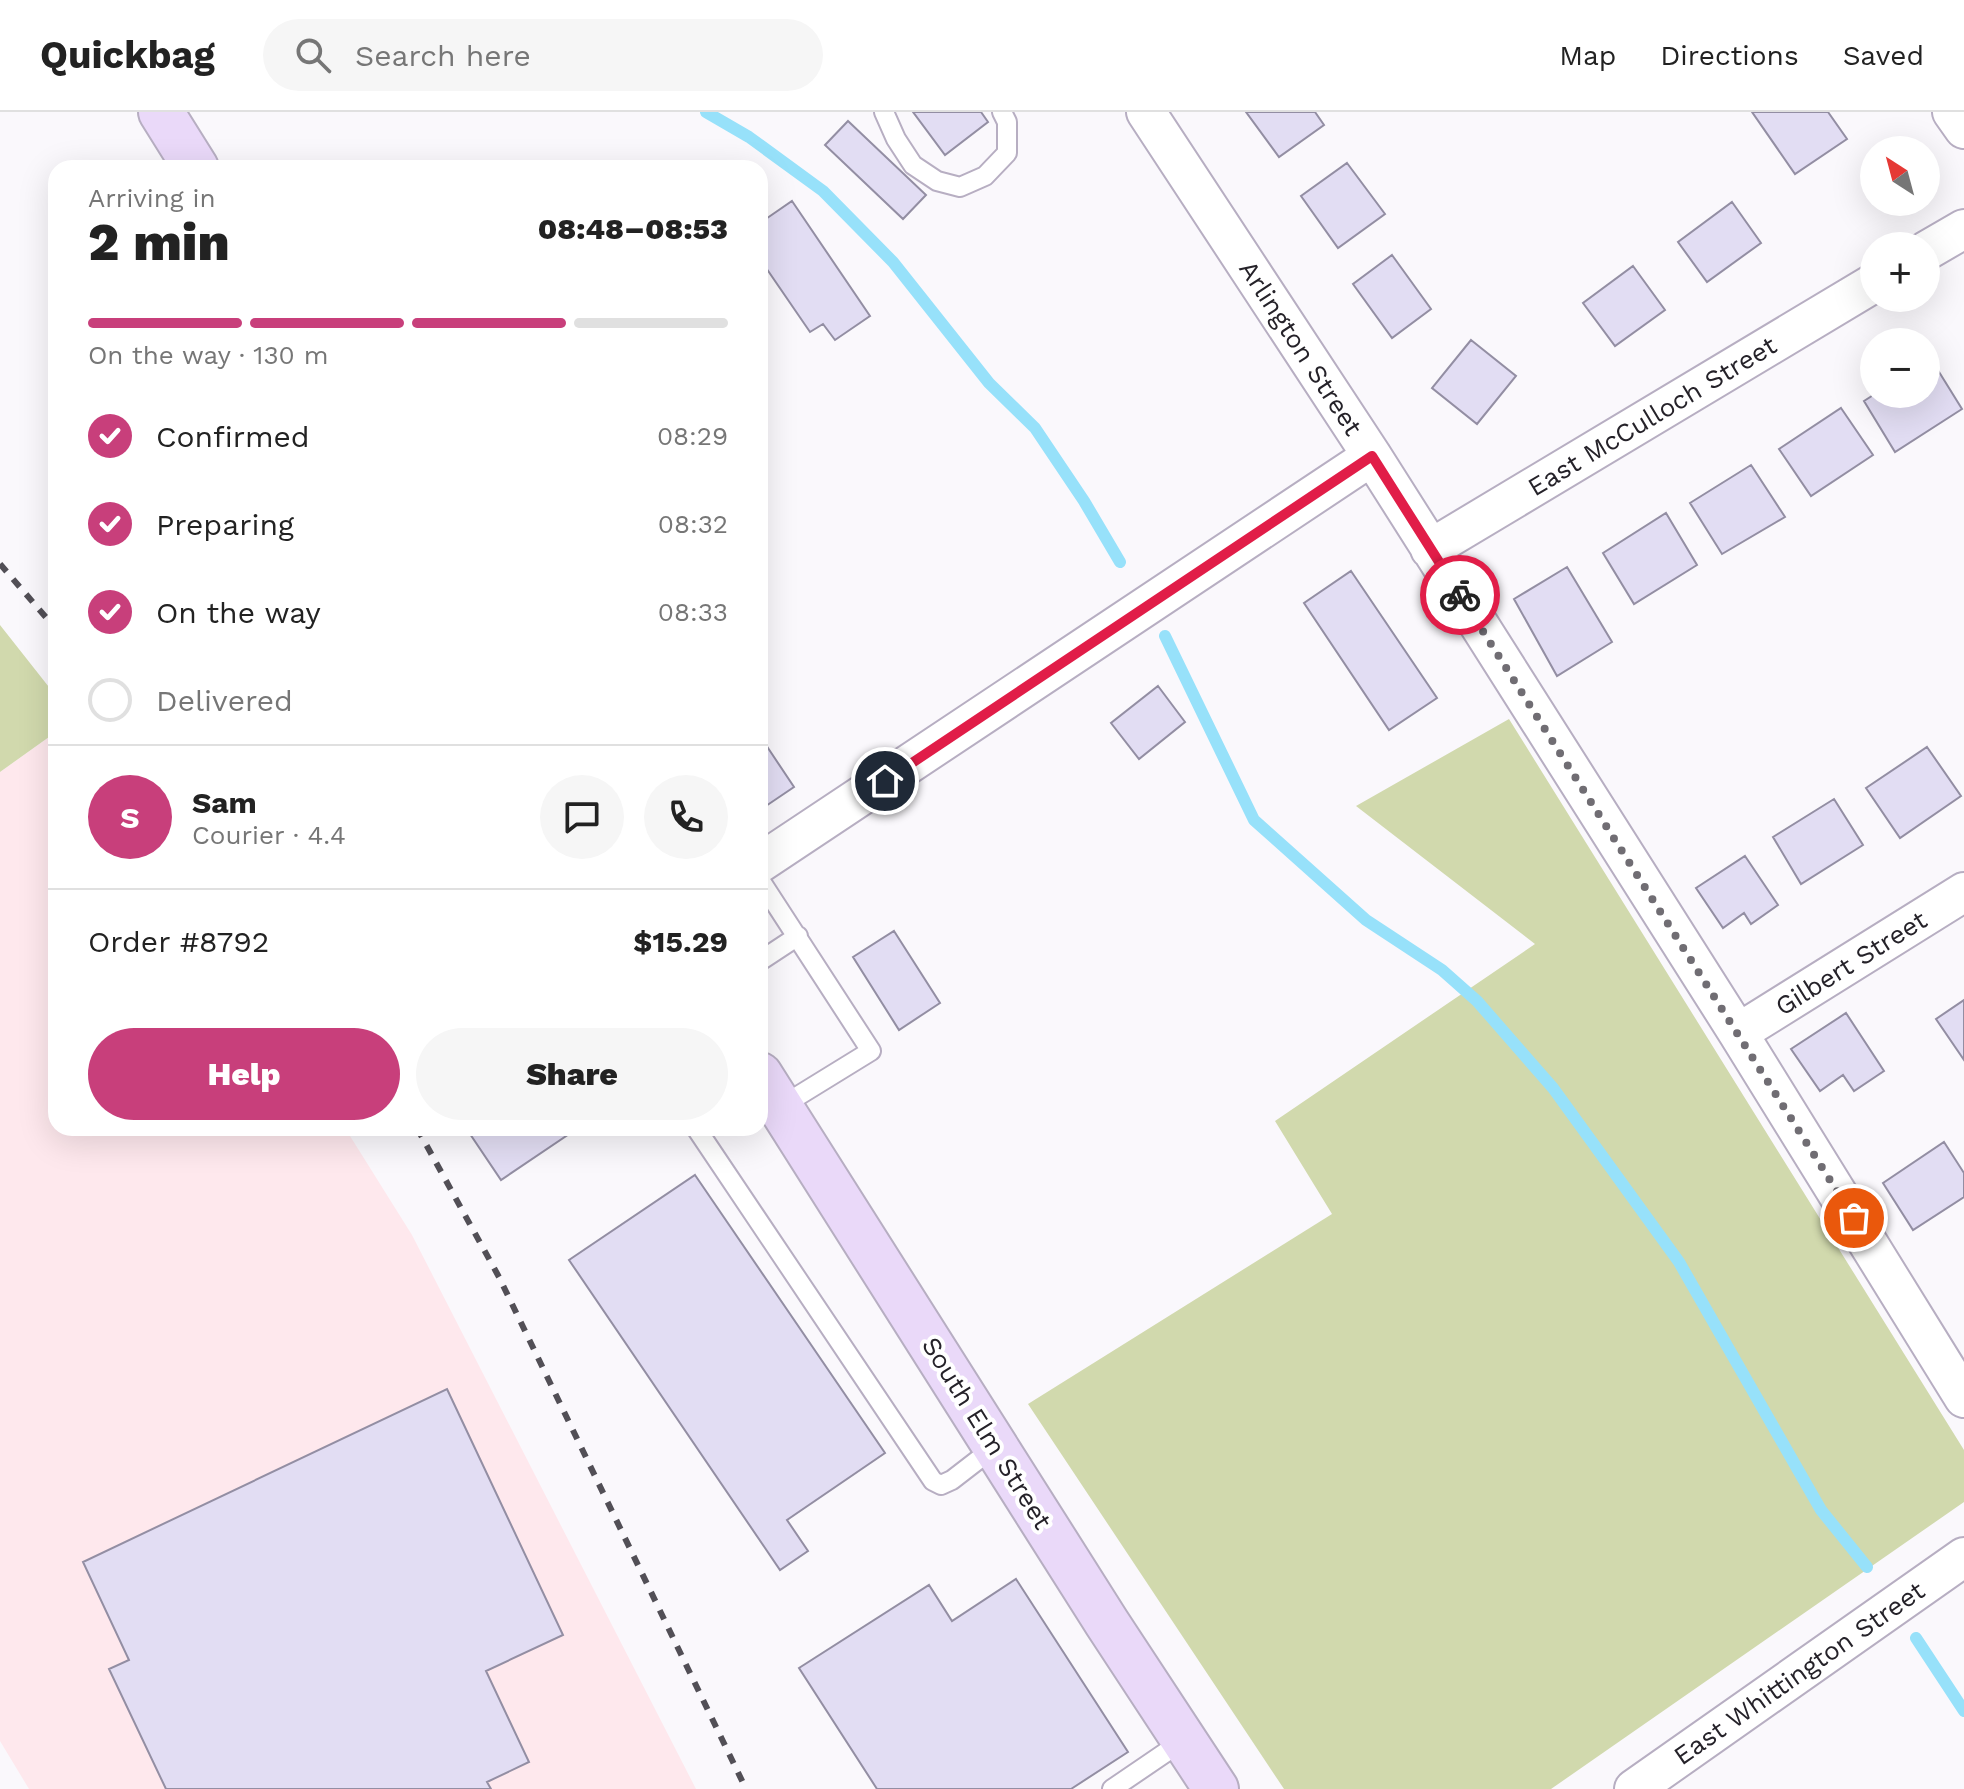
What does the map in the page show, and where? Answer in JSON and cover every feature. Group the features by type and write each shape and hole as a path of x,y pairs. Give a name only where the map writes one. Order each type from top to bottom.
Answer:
{"street":[{"path":"161,112 191,160"},
{"name":"Arlington Street","path":"1146,112 1372,456 1738,1033 1964,1398"},
{"path":"1952,112 1964,129"},
{"path":"1940,243 1964,229"},
{"name":"East McCulloch Street","path":"1430,549 1860,291"},
{"path":"768,858 1372,456"},
{"name":"Gilbert Street","path":"1738,1033 1964,892"},
{"name":"South Elm Street","path":"770,1091 1216,1789"},
{"name":"East Whittington Street","path":"1634,1789 1964,1557"}],"lane":[{"path":"884,112 896,139 913,165 937,181 960,187 985,176 1007,153 1007,122 1002,112"},
{"path":"768,892 871,1051 770,1091"},
{"path":"768,956 798,936"},
{"path":"701,1136 933,1481 941,1485 952,1480 996,1446"},
{"path":"1112,1789 1184,1740"}],"shaded area":[{"path":"48,738 48,1136 350,1136 412,1235 696,1789 29,1789 0,1741 0,772"}],"green space":[{"path":"0,625 48,686 48,738 0,772"},
{"path":"1509,719 1964,1450 1964,1502 1551,1789 1284,1789 1028,1404 1332,1214 1275,1121 1535,944 1356,806"}],"building":[{"path":"913,112 981,112 988,122 945,155"},
{"path":"1246,112 1315,112 1324,125 1279,157"},
{"path":"1752,112 1828,112 1847,139 1795,174"},
{"path":"848,121 926,195 903,219 825,145"},
{"path":"1347,163 1385,214 1338,248 1301,196"},
{"path":"792,201 870,316 835,340 823,324 810,332 768,271 768,218"},
{"path":"1732,202 1761,243 1707,282 1678,242"},
{"path":"1392,255 1431,309 1392,338 1353,284"},
{"path":"1633,266 1665,310 1615,346 1583,303"},
{"path":"1471,340 1516,376 1477,424 1432,388"},
{"path":"1940,374 1962,409 1895,452 1868,408 1940,408"},
{"path":"1841,408 1873,455 1811,496 1779,449"},
{"path":"1751,465 1785,517 1722,554 1690,503"},
{"path":"1666,513 1697,565 1634,604 1603,553"},
{"path":"1567,567 1612,642 1557,676 1514,599"},
{"path":"1351,571 1437,698 1389,730 1304,603"},
{"path":"1158,686 1185,722 1139,759 1111,723"},
{"path":"1927,747 1961,796 1900,838 1866,788"},
{"path":"768,748 794,787 768,805"},
{"path":"1834,799 1863,845 1801,884 1773,837"},
{"path":"1745,856 1778,905 1751,924 1744,913 1723,928 1696,888"},
{"path":"894,931 940,1003 899,1030 853,957"},
{"path":"1964,1000 1964,1060 1936,1019"},
{"path":"1846,1013 1884,1071 1854,1091 1843,1075 1820,1091 1791,1049"},
{"path":"471,1136 566,1136 501,1180"},
{"path":"1944,1142 1964,1173 1964,1197 1913,1230 1883,1183"},
{"path":"695,1175 885,1453 787,1520 808,1551 780,1570 569,1260"},
{"path":"447,1389 563,1635 486,1671 529,1762 487,1782 491,1789 166,1789 109,1669 129,1660 83,1562"},
{"path":"1016,1579 1128,1752 1071,1789 877,1789 799,1668 929,1585 952,1621"}],"waterway":[{"path":"706,112 749,137 823,191 893,262 989,383 1035,428 1120,562"},
{"path":"1165,636 1254,820 1366,920 1442,970 1477,1001 1553,1088 1679,1262 1821,1510 1867,1567"},
{"path":"1916,1638 1964,1711"}],"railway":[{"path":"0,564 48,620"},
{"path":"421,1136 499,1277 746,1789"}],"way so far":[{"path":"1460,595 1854,1218"}],"route":[{"path":"885,781 1372,456 1460,595"}]}
